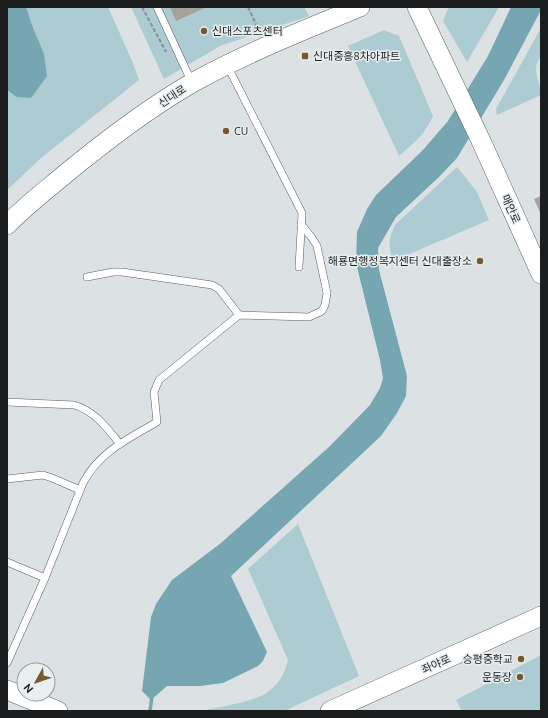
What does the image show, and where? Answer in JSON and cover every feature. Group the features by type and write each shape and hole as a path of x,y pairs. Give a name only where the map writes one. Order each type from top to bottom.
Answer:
{"street":[{"name":"신대로","path":"7,225 36,198 83,160 129,125 192,83 266,47 360,7"},
{"name":"매안로","path":"418,7 482,143 541,274"},
{"name":"좌야로","path":"330,711 541,616"},
{"path":"7,690 58,711"}],"lane":[{"path":"157,7 192,83"},
{"path":"227,65 302,213 300,267"},
{"path":"7,663 46,578 80,490 89,471 96,462 108,452 157,422 154,392 159,380 239,315 309,317 322,311 325,305 327,293 317,246 301,224"},
{"path":"87,277 113,272 122,272 212,285 219,288 239,315"},
{"path":"7,402 74,405 81,407 93,413 120,444"},
{"path":"7,479 42,475 80,490"},
{"path":"7,562 46,578"}],"path":[{"path":"142,7 167,54"},
{"path":"248,7 266,47"}],"shaded area":[{"path":"7,7 108,7 139,80 41,158 7,190"},
{"path":"7,7 26,7 44,54 47,76 31,98 17,97 7,90"},
{"name":"신대스포츠센터","path":"131,7 304,7 309,16 220,46 164,79"},
{"path":"449,7 499,7 467,62 443,21"},
{"path":"511,7 541,7 541,10 504,80 457,158 396,217 378,248 379,270 407,376 406,396 397,413 381,436 231,576 267,652 263,661 258,666 223,683 200,686 167,686 151,700 142,691 151,617 156,604 172,580 221,543 329,447 370,405 380,388 383,378 380,360 356,263 357,232 367,209 376,195 422,151 448,121 488,56"},
{"path":"541,28 541,57 536,66 536,70 541,95 497,115 496,109"},
{"path":"384,30 399,36 433,116 423,133 399,156 348,46"},
{"path":"457,167 477,192 489,220 393,261 390,251 390,238 396,224"},
{"path":"298,524 359,676 284,711 201,711 237,704 256,698 273,688 282,677 288,660 248,569"},
{"name":"운동장","path":"541,655 541,711 462,711 456,700"}],"building":[{"path":"170,7 207,7 176,21"},
{"path":"541,196 541,215 534,199"}],"waterway":[{"path":"150,711 152,696"}],"place":[{"name":"신대스포츠센터","path":"204,31"},
{"name":"신대중흥8차아파트","path":"305,56"},
{"name":"CU","path":"226,131"},
{"name":"해룡면행정복지센터 신대출장소","path":"480,261"},
{"name":"승평중학교","path":"521,659"},
{"name":"운동장","path":"520,677"}]}
